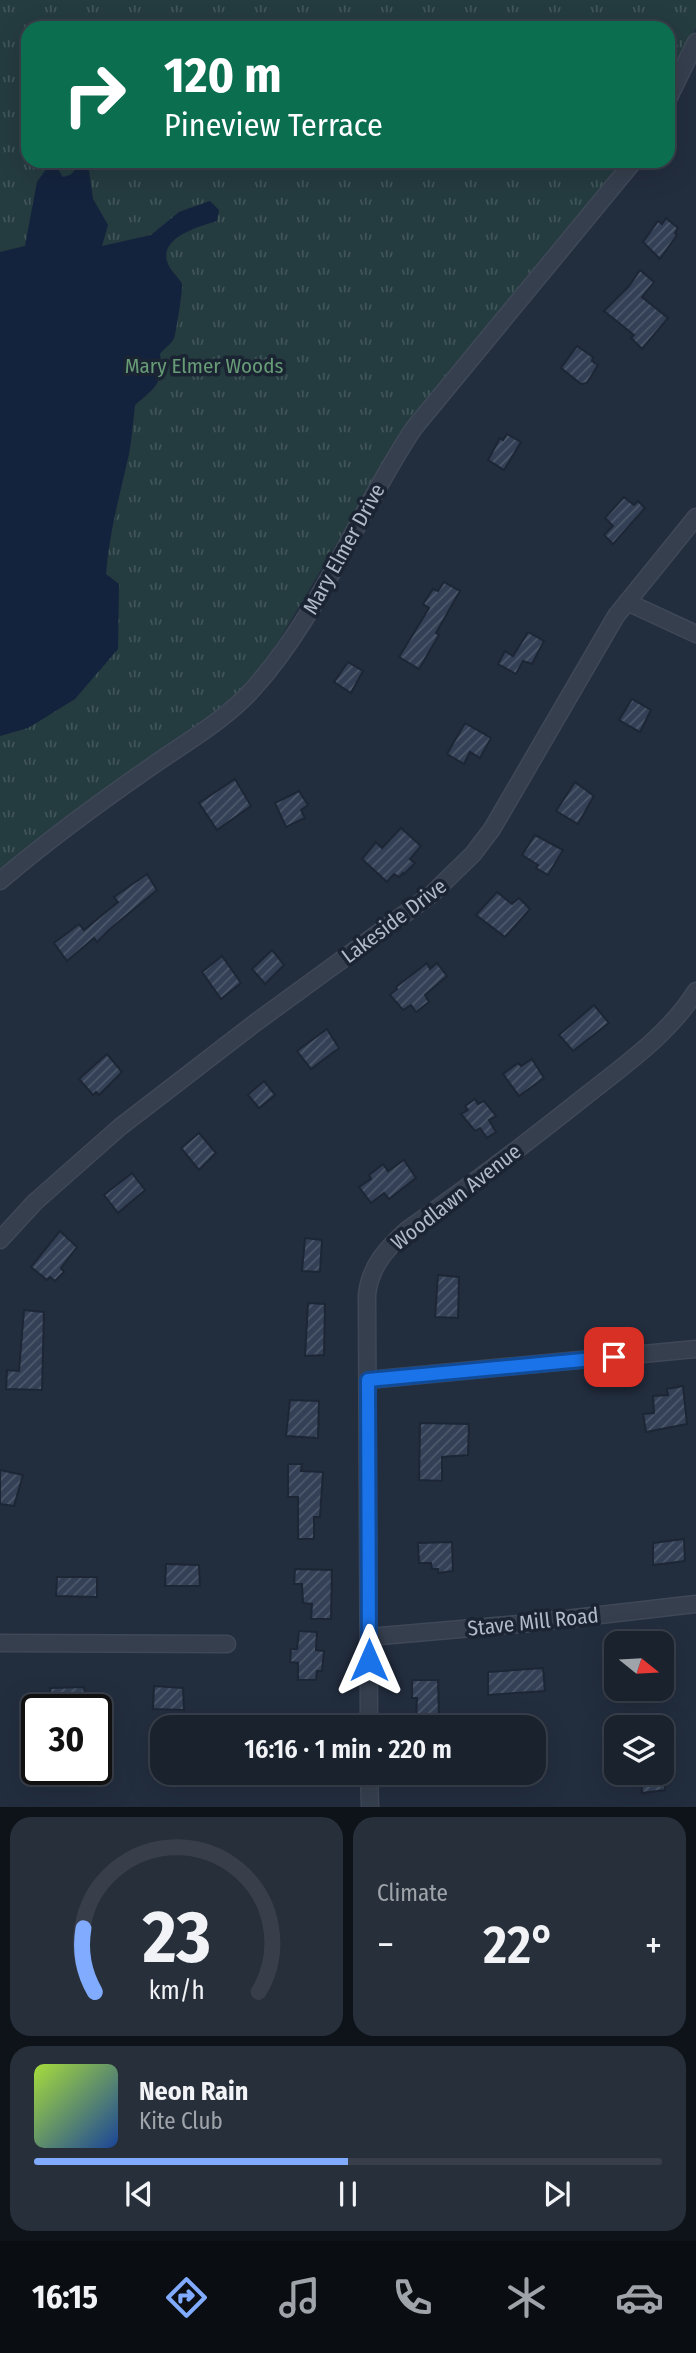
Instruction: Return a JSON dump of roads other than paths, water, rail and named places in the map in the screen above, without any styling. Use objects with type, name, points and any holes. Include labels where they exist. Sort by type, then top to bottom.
[{"type":"street","points":[[675,85],[696,42]]},
{"type":"street","name":"Mary Elmer Drive","points":[[0,881],[123,786],[228,713],[254,687],[287,648],[312,608],[389,466],[414,428],[628,168]]},
{"type":"street","name":"Lakeside Drive","points":[[0,1240],[35,1202],[120,1127],[255,1023],[389,927],[456,873],[492,829],[616,616],[696,517]]},
{"type":"street","points":[[627,601],[696,634]]},
{"type":"street","name":"Woodlawn Avenue","points":[[369,1715],[368,1283],[372,1272],[389,1247],[407,1230],[625,1065],[686,1006],[696,991]]},
{"type":"street","points":[[368,1380],[696,1349]]},
{"type":"street","name":"Stave Mill Road","points":[[369,1637],[531,1623],[696,1604]]},
{"type":"street","points":[[0,1643],[228,1644]]},
{"type":"street","points":[[369,1785],[370,1807]]},
{"type":"water","points":[[47,168],[60,168],[63,177],[70,175],[77,168],[88,168],[93,199],[108,225],[102,246],[151,235],[179,212],[210,201],[219,210],[217,221],[175,239],[166,253],[168,264],[182,284],[176,328],[173,340],[160,354],[161,372],[157,384],[135,405],[129,454],[107,559],[106,574],[119,584],[118,649],[75,699],[28,728],[0,736],[0,252],[25,246],[37,182]]},
{"type":"park label","name":"Mary Elmer Woods","points":[[204,366]]}]
